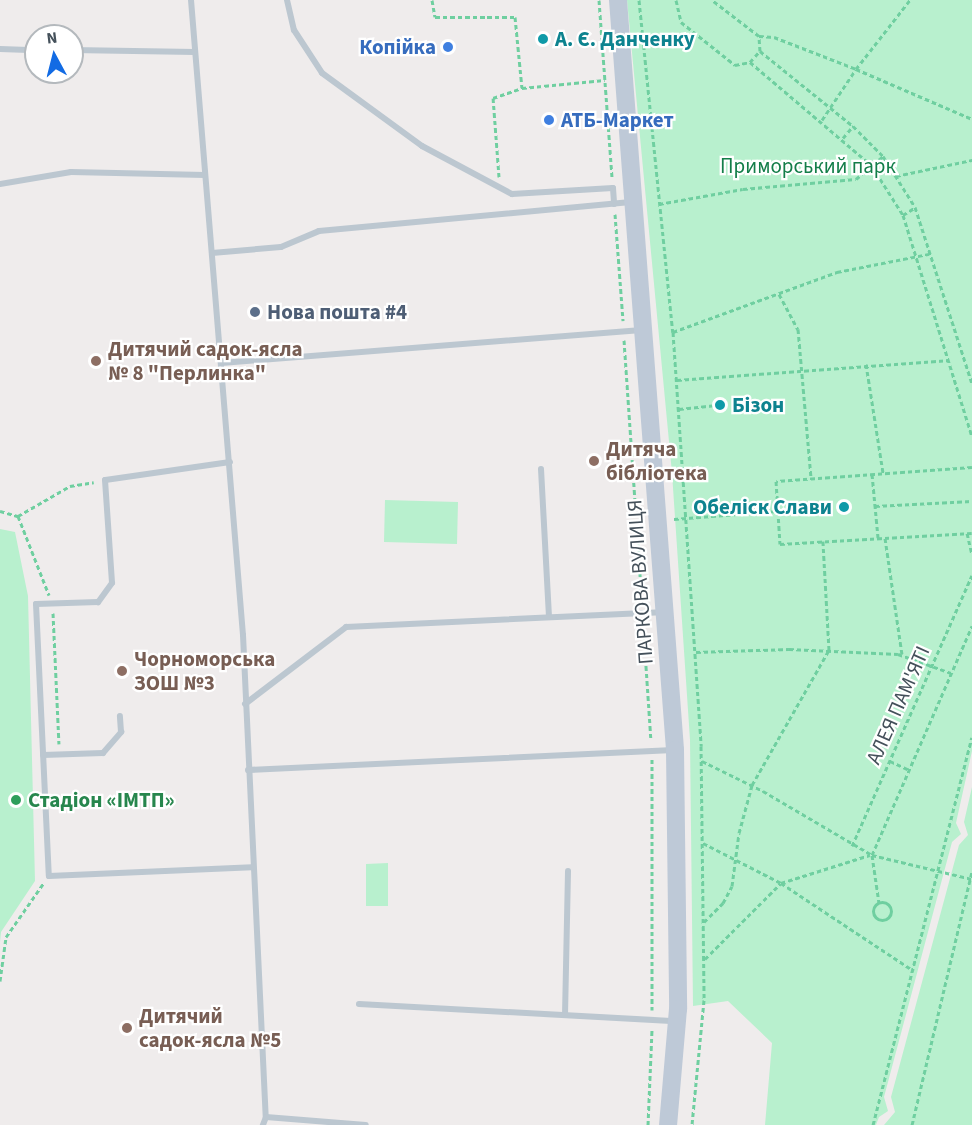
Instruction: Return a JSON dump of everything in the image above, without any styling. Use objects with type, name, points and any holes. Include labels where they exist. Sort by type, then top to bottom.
[{"type":"street","name":"ПАРКОВА ВУЛИЦЯ","points":[[618,0],[645,330],[675,750],[677,1022],[668,1125]]},
{"type":"lane","points":[[191,0],[230,462],[266,1117],[263,1125]]},
{"type":"lane","points":[[287,0],[299,41],[332,82],[413,140],[500,190],[524,195],[613,188],[614,204]]},
{"type":"lane","points":[[0,49],[24,50]]},
{"type":"lane","points":[[84,50],[195,52]]},
{"type":"lane","points":[[0,184],[71,172],[205,175]]},
{"type":"lane","points":[[212,253],[281,247],[319,231],[635,202]]},
{"type":"lane","points":[[221,363],[645,330]]},
{"type":"lane","points":[[230,462],[105,480],[112,583],[98,602],[36,604],[49,876],[252,867]]},
{"type":"lane","points":[[541,469],[549,617]]},
{"type":"lane","points":[[245,704],[346,627],[665,612]]},
{"type":"lane","points":[[43,755],[103,753],[121,732],[120,716]]},
{"type":"lane","points":[[248,770],[675,750]]},
{"type":"lane","points":[[565,1016],[568,871]]},
{"type":"lane","points":[[359,1004],[677,1022]]},
{"type":"lane","points":[[266,1117],[366,1125]]},
{"type":"path","points":[[432,0],[435,17],[515,17],[522,88]]},
{"type":"path","points":[[598,0],[613,188]]},
{"type":"path","points":[[639,0],[677,380],[702,761],[704,959],[701,1048],[692,1125]]},
{"type":"path","points":[[676,0],[681,22],[735,65],[750,62],[760,51],[759,36]]},
{"type":"path","points":[[712,0],[759,36],[774,37],[856,69],[972,119]]},
{"type":"path","points":[[822,120],[856,69],[910,0]]},
{"type":"path","points":[[760,51],[853,126],[883,156],[896,176],[915,207],[972,383]]},
{"type":"path","points":[[750,62],[822,120],[872,166],[903,215],[972,436]]},
{"type":"path","points":[[500,190],[493,98],[522,88],[605,80]]},
{"type":"path","points":[[843,138],[853,126]]},
{"type":"path","points":[[659,204],[743,189],[856,179],[883,156]]},
{"type":"path","points":[[896,176],[972,160]]},
{"type":"path","points":[[614,204],[652,751],[652,1020],[648,1125]]},
{"type":"path","points":[[903,215],[915,207]]},
{"type":"path","points":[[673,332],[837,272],[929,254]]},
{"type":"path","points":[[779,294],[798,328],[811,478]]},
{"type":"path","points":[[677,380],[866,364],[948,360]]},
{"type":"path","points":[[866,364],[883,473]]},
{"type":"path","points":[[679,409],[717,405]]},
{"type":"path","points":[[972,467],[776,481],[780,544],[970,533],[972,554]]},
{"type":"path","points":[[872,474],[878,538]]},
{"type":"path","points":[[0,511],[18,516],[70,486],[105,480]]},
{"type":"path","points":[[875,506],[971,500]]},
{"type":"path","points":[[636,522],[778,511]]},
{"type":"path","points":[[885,538],[902,655]]},
{"type":"path","points":[[704,922],[723,903],[732,886],[735,860],[752,785],[829,650],[823,541]]},
{"type":"path","name":"АЛЕЯ ПАМ'ЯТІ","points":[[852,846],[972,575]]},
{"type":"path","name":"АЛЕЯ ПАМ'ЯТІ","points":[[872,855],[972,626]]},
{"type":"path","points":[[696,652],[829,650],[902,655],[933,664],[951,673]]},
{"type":"path","points":[[873,1125],[941,871],[972,737]]},
{"type":"path","points":[[702,761],[752,785],[852,846],[872,855],[971,878]]},
{"type":"path","points":[[890,761],[909,770]]},
{"type":"path","points":[[703,843],[781,883],[914,971]]},
{"type":"path","points":[[704,959],[781,883],[872,855]]},
{"type":"path","points":[[872,855],[879,903],[875,915],[887,919],[891,909],[879,903]]},
{"type":"path","points":[[912,1125],[972,872]]},
{"type":"path","points":[[0,981],[6,937],[49,876]]},
{"type":"green space","name":"Приморський парк","points":[[627,0],[972,0],[972,751],[956,823],[961,834],[952,842],[884,1097],[888,1111],[879,1117],[876,1125],[765,1125],[772,1043],[728,1001],[693,1006],[690,740],[672,473]]},
{"type":"green space","points":[[385,500],[458,502],[457,544],[384,542]]},
{"type":"green space","name":"Стадіон «ІМТП»","points":[[0,529],[15,532],[28,596],[35,881],[1,932],[0,942]]},
{"type":"green space","points":[[972,787],[972,1125],[884,1125],[895,1112],[891,1097],[959,845],[968,835],[964,822]]},
{"type":"green space","points":[[388,863],[388,906],[366,906],[366,864]]},
{"type":"place","name":"А. Є. Данченку","points":[[543,39]]},
{"type":"place","name":"Копійка","points":[[448,47]]},
{"type":"place","name":"АТБ-Маркет","points":[[549,120]]},
{"type":"place","name":"Нова пошта #4","points":[[255,312]]},
{"type":"place","name":"Дитячий садок-ясла № 8 \"Перлинка\"","points":[[96,361]]},
{"type":"place","name":"Бізон","points":[[720,405]]},
{"type":"place","name":"Дитяча бібліотека","points":[[594,461]]},
{"type":"place","name":"Обеліск Cлави","points":[[844,507]]},
{"type":"place","name":"Чорноморська ЗОШ №3","points":[[122,671]]},
{"type":"place","name":"Стадіон «ІМТП»","points":[[16,800]]},
{"type":"place","name":"Дитячий садок-ясла №5","points":[[127,1028]]}]
